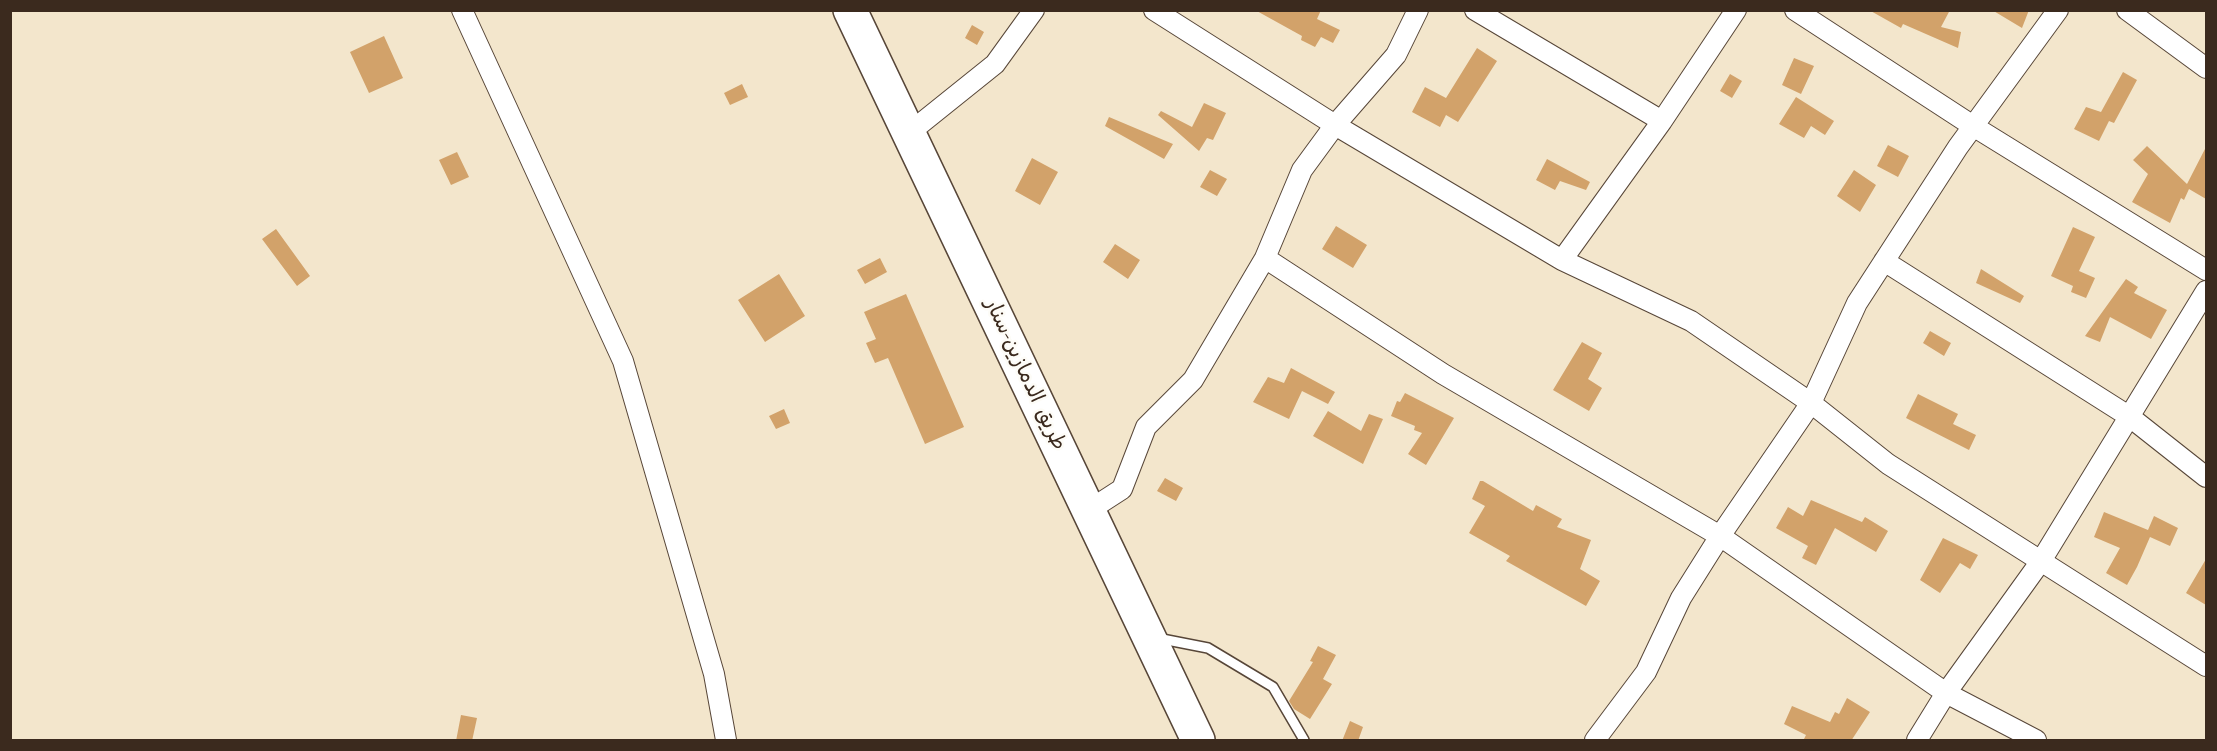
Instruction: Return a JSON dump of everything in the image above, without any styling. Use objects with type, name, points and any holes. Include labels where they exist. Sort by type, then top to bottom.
[{"type":"highway","name":"طريق الدمازين-سنار","points":[[850,10],[1197,741]]},
{"type":"street","points":[[462,10],[624,361],[714,674],[726,741]]},
{"type":"street","points":[[909,134],[995,64],[1034,10]]},
{"type":"street","points":[[1154,10],[1335,125],[1562,260],[1691,321],[1811,403],[1888,464],[2206,666]]},
{"type":"street","points":[[1088,511],[1122,489],[1146,427],[1193,380],[1265,258],[1302,170],[1335,125],[1396,55],[1418,10]]},
{"type":"street","points":[[1475,10],[1662,121]]},
{"type":"street","points":[[1562,260],[1662,121],[1736,10]]},
{"type":"street","points":[[1795,10],[1973,126],[2206,270]]},
{"type":"street","points":[[1595,741],[1646,672],[1681,598],[1720,536],[1811,403],[1857,303],[1973,126],[2058,10]]},
{"type":"street","points":[[2127,10],[2206,68]]},
{"type":"street","points":[[1265,258],[1443,374],[1720,536],[1946,693],[2036,741]]},
{"type":"street","points":[[1884,261],[2130,417],[2206,477]]},
{"type":"street","points":[[1917,741],[1946,693],[2042,561],[2206,291]]},
{"type":"lane","points":[[1148,636],[1208,648],[1273,687],[1304,741]]},
{"type":"building","points":[[1255,10],[1321,10],[1317,19],[1340,30],[1333,43],[1321,37],[1315,47],[1301,40],[1302,36]]},
{"type":"building","points":[[1869,10],[1950,10],[1941,27],[1961,32],[1958,48],[1903,24],[1901,28]]},
{"type":"building","points":[[1992,10],[2029,10],[2022,28]]},
{"type":"building","points":[[972,25],[984,32],[977,45],[965,38]]},
{"type":"building","points":[[384,36],[403,78],[369,93],[350,52]]},
{"type":"building","points":[[1477,48],[1497,61],[1458,122],[1446,115],[1440,127],[1412,112],[1425,87],[1446,98]]},
{"type":"building","points":[[1794,58],[1814,66],[1801,94],[1782,85]]},
{"type":"building","points":[[2123,72],[2137,80],[2114,123],[2109,121],[2099,141],[2074,129],[2086,107],[2101,112]]},
{"type":"building","points":[[1730,74],[1742,81],[1732,98],[1720,91]]},
{"type":"building","points":[[742,84],[748,97],[730,105],[724,93]]},
{"type":"building","points":[[1796,97],[1834,121],[1825,135],[1811,126],[1804,138],[1779,124]]},
{"type":"building","points":[[1204,103],[1226,113],[1213,140],[1207,138],[1199,151],[1158,115],[1161,111],[1192,127]]},
{"type":"building","points":[[1109,117],[1173,144],[1164,159],[1105,126]]},
{"type":"building","points":[[1888,145],[1909,156],[1898,177],[1877,166]]},
{"type":"building","points":[[2147,146],[2187,184],[2206,147],[2206,199],[2189,189],[2184,200],[2181,198],[2170,223],[2132,202],[2148,174],[2133,160]]},
{"type":"building","points":[[457,152],[469,177],[451,185],[439,160]]},
{"type":"building","points":[[1032,158],[1058,172],[1040,205],[1015,191]]},
{"type":"building","points":[[1547,159],[1590,182],[1586,190],[1560,181],[1555,190],[1536,180]]},
{"type":"building","points":[[1210,170],[1227,179],[1217,196],[1200,187]]},
{"type":"building","points":[[1854,170],[1876,185],[1860,212],[1837,196]]},
{"type":"building","points":[[1336,226],[1367,245],[1353,268],[1322,249]]},
{"type":"building","points":[[2073,227],[2095,237],[2079,271],[2095,278],[2086,298],[2071,292],[2073,286],[2051,276]]},
{"type":"building","points":[[276,229],[310,276],[297,286],[262,239]]},
{"type":"building","points":[[1115,244],[1140,260],[1128,279],[1103,262]]},
{"type":"building","points":[[880,258],[887,272],[865,284],[857,270]]},
{"type":"building","points":[[1981,269],[2024,296],[2020,303],[1976,283]]},
{"type":"building","points":[[779,274],[805,316],[765,342],[738,300]]},
{"type":"building","points":[[2126,279],[2138,287],[2134,293],[2167,310],[2151,339],[2110,317],[2100,342],[2085,336]]},
{"type":"building","points":[[906,294],[964,427],[925,444],[888,358],[875,363],[866,343],[876,339],[864,312]]},
{"type":"building","points":[[1930,331],[1951,343],[1944,356],[1923,343]]},
{"type":"building","points":[[1582,342],[1602,353],[1588,379],[1602,388],[1589,411],[1553,390]]},
{"type":"building","points":[[1291,368],[1335,392],[1328,404],[1302,391],[1289,419],[1253,402],[1268,377],[1284,383]]},
{"type":"building","points":[[1405,393],[1454,418],[1426,465],[1408,454],[1422,433],[1414,430],[1415,426],[1391,416],[1397,401],[1400,402]]},
{"type":"building","points":[[1918,394],[1958,414],[1953,424],[1976,435],[1969,450],[1906,418]]},
{"type":"building","points":[[784,409],[790,423],[776,429],[769,416]]},
{"type":"building","points":[[1328,411],[1361,431],[1369,414],[1383,419],[1363,464],[1313,436]]},
{"type":"building","points":[[1165,478],[1183,488],[1176,501],[1157,491]]},
{"type":"building","points":[[1480,481],[1533,511],[1536,505],[1562,519],[1557,527],[1591,540],[1580,569],[1600,581],[1586,606],[1506,561],[1510,556],[1469,533],[1485,506],[1472,499]]},
{"type":"building","points":[[1811,500],[1862,522],[1865,517],[1888,531],[1876,552],[1835,528],[1816,565],[1802,558],[1808,546],[1776,528],[1788,507],[1803,516]]},
{"type":"building","points":[[2104,512],[2148,530],[2154,516],[2178,528],[2170,546],[2150,537],[2127,585],[2106,573],[2120,548],[2094,537]]},
{"type":"building","points":[[1943,538],[1978,555],[1970,569],[1960,563],[1940,593],[1920,580]]},
{"type":"building","points":[[2206,559],[2206,605],[2186,593]]},
{"type":"building","points":[[1318,646],[1336,655],[1323,679],[1332,684],[1310,719],[1294,709],[1289,701],[1313,662],[1310,661]]},
{"type":"building","points":[[1847,698],[1870,712],[1851,741],[1803,741],[1806,735],[1784,724],[1792,706],[1830,722],[1835,712],[1839,714]]},
{"type":"building","points":[[461,715],[477,718],[472,741],[456,741]]},
{"type":"building","points":[[1350,721],[1363,727],[1358,741],[1342,741]]}]
